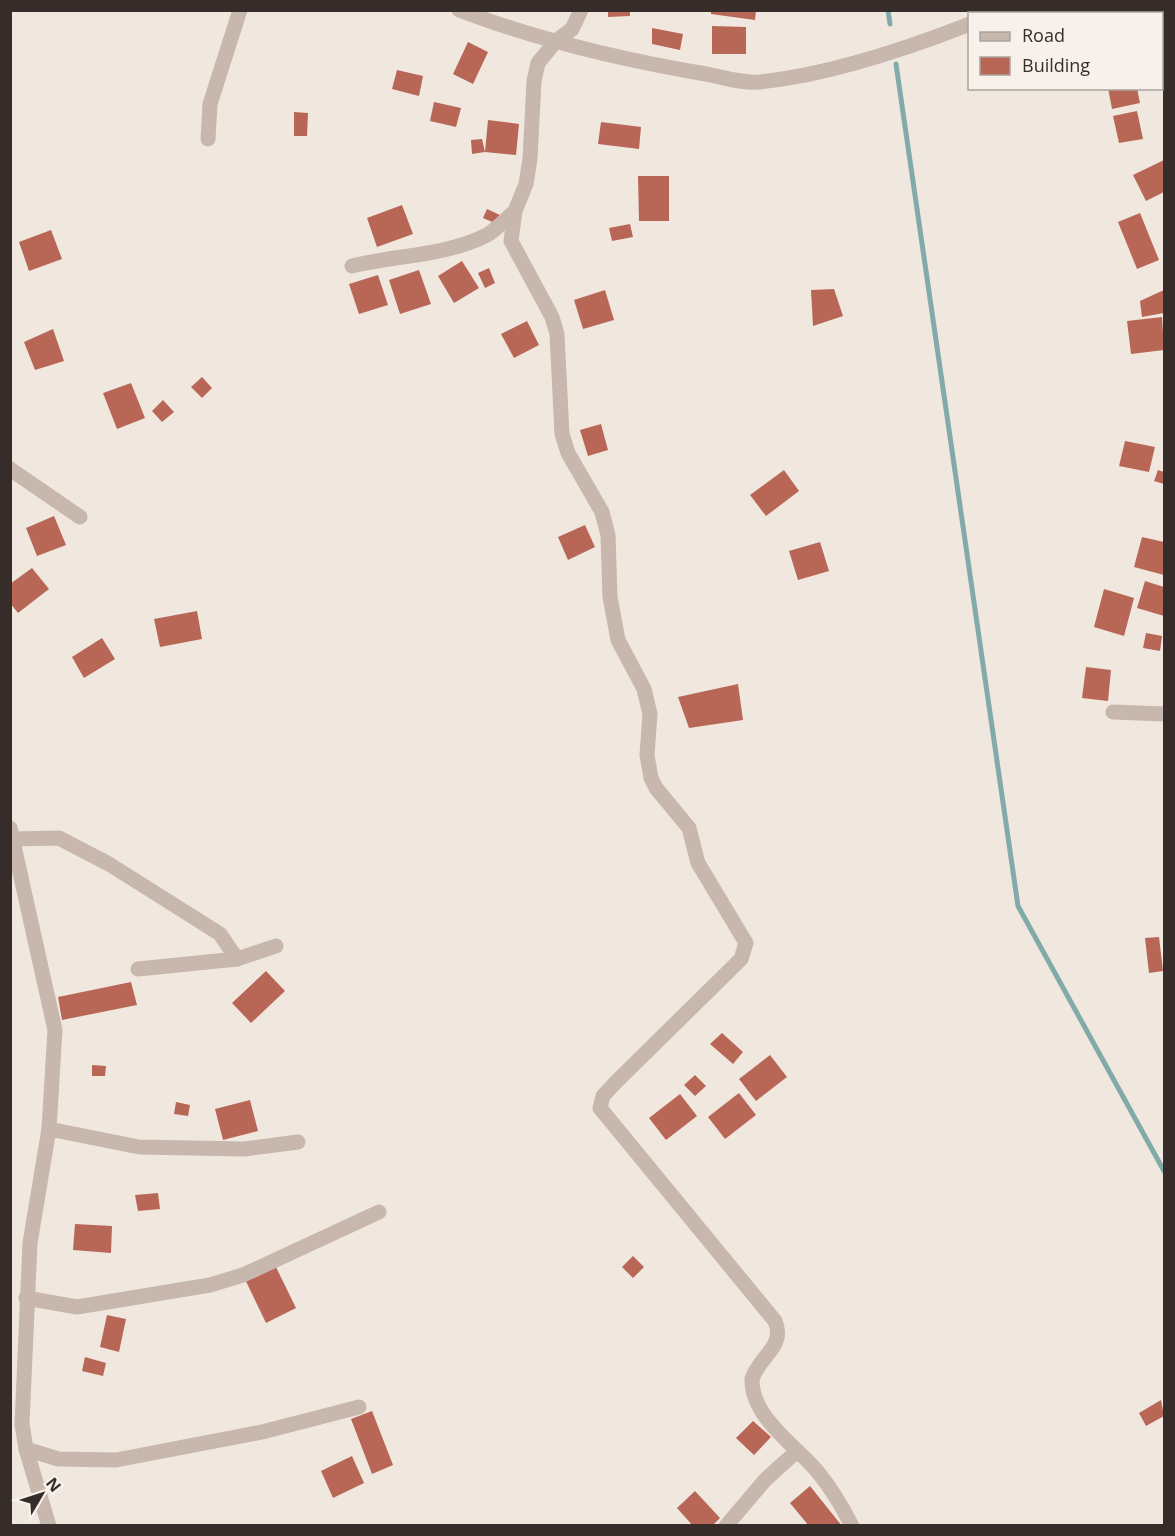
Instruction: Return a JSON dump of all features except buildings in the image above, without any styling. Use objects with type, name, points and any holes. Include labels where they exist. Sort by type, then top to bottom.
[{"type":"street","points":[[208,139],[210,104],[240,10]]},
{"type":"street","points":[[459,10],[556,41],[653,64],[757,83],[830,68],[933,39],[968,24]]},
{"type":"street","points":[[581,10],[572,29],[556,41],[538,63],[534,81],[530,159],[526,184],[515,211],[511,236],[513,246],[552,317],[557,334],[562,434],[568,453],[602,512],[608,536],[610,597],[618,640],[644,688],[650,714],[647,755],[651,778],[656,788],[689,828],[698,863],[746,943],[741,959],[671,1025],[603,1096],[601,1110],[775,1321],[778,1330],[777,1340],[754,1374],[752,1383],[764,1413],[785,1442],[828,1485],[852,1526]]},
{"type":"street","points":[[352,266],[386,258],[430,253],[465,243],[489,234],[515,211]]},
{"type":"street","points":[[10,469],[80,516]]},
{"type":"street","points":[[1113,712],[1164,714]]},
{"type":"street","points":[[49,1526],[26,1449],[16,1426],[30,1243],[49,1130],[54,1030],[12,833],[59,838],[109,864],[220,934],[237,959]]},
{"type":"street","points":[[138,969],[237,959],[276,946]]},
{"type":"street","points":[[49,1130],[139,1147],[244,1149],[298,1142]]},
{"type":"street","points":[[26,1298],[77,1307],[210,1285],[243,1275],[379,1212]]},
{"type":"street","points":[[26,1449],[58,1459],[116,1460],[250,1434],[359,1407]]},
{"type":"street","points":[[726,1526],[765,1480],[796,1452]]},
{"type":"waterway","points":[[888,10],[890,24]]},
{"type":"waterway","points":[[896,64],[1018,906],[1164,1171]]}]
